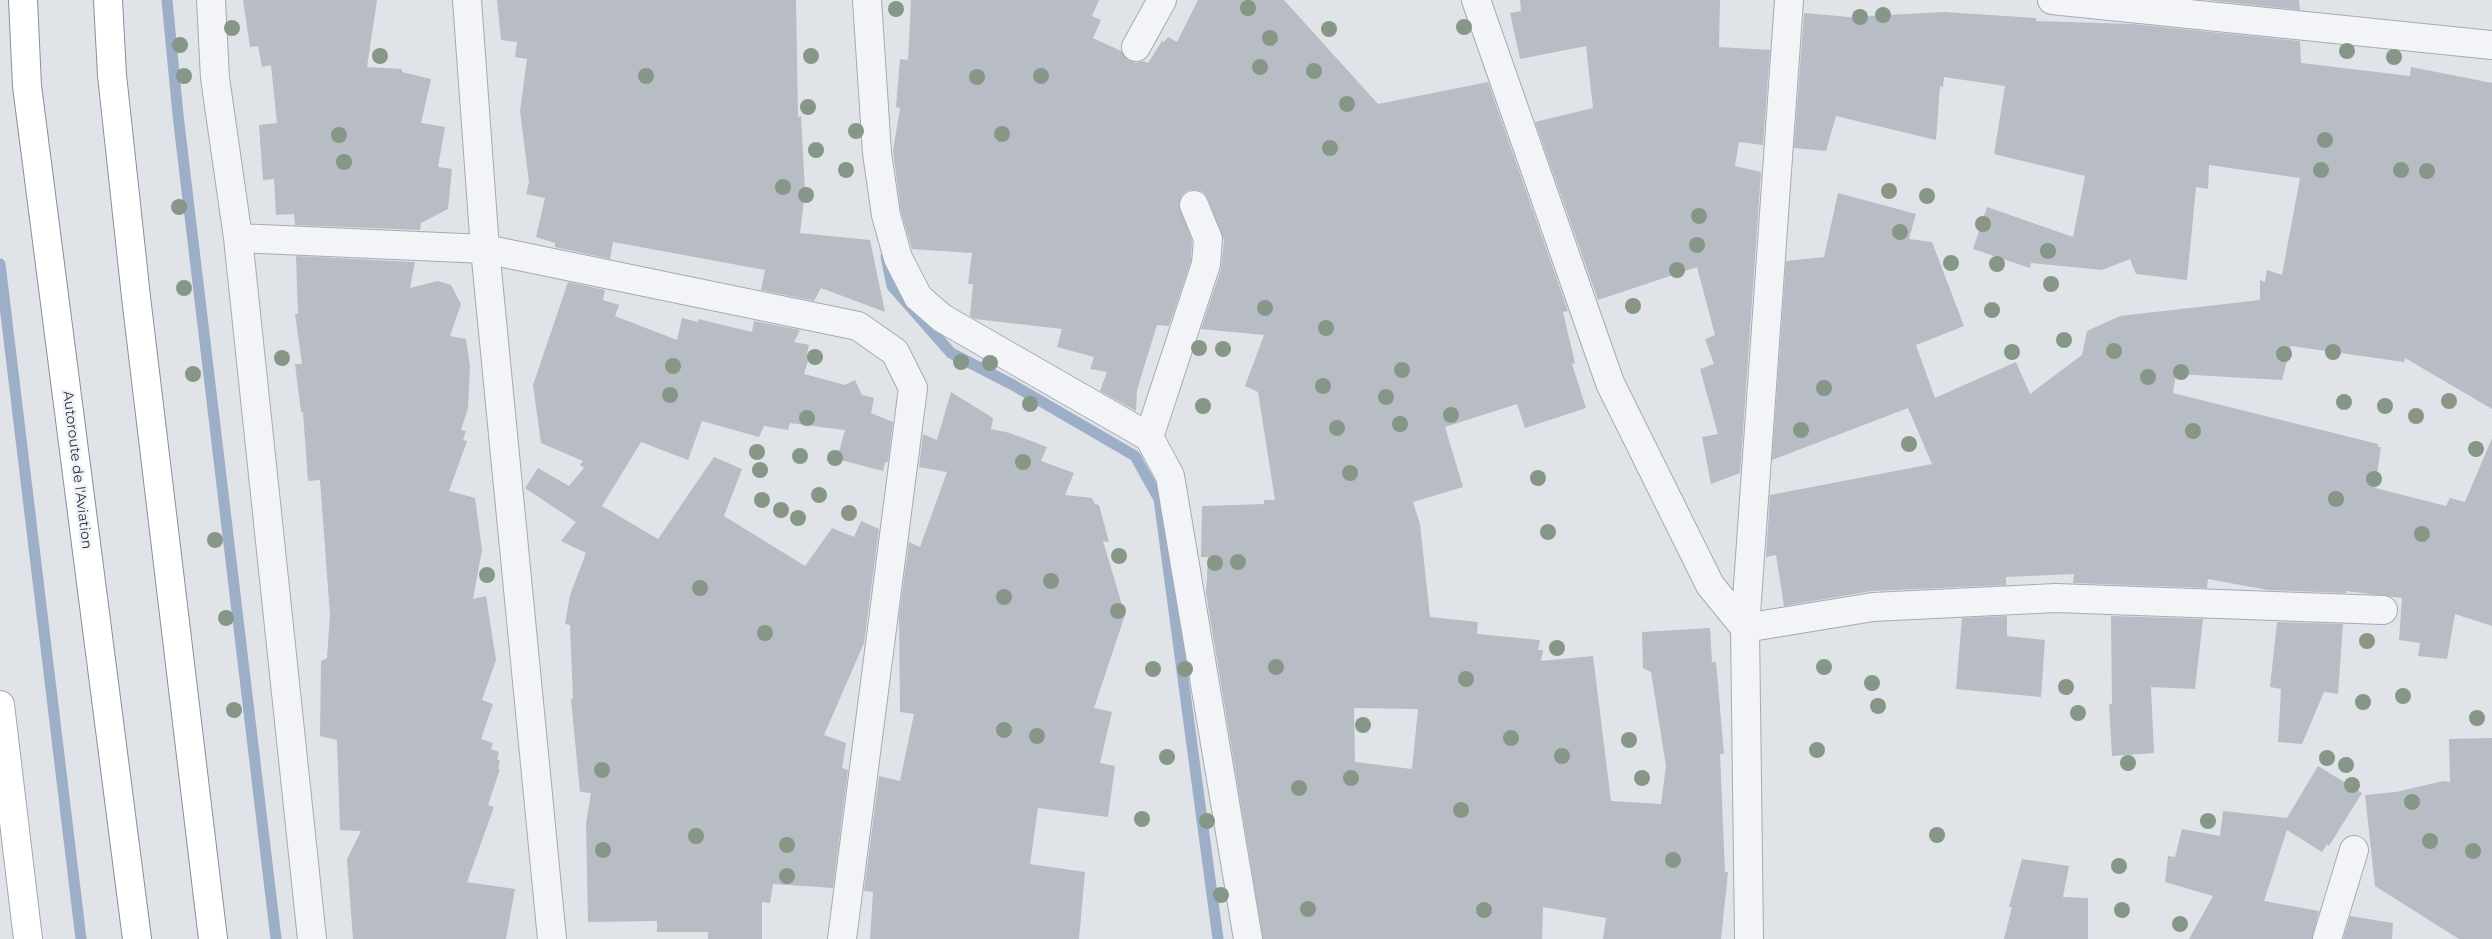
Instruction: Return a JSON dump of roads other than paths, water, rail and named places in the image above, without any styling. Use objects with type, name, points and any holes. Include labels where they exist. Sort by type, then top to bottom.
[{"type":"main road","name":"Autoroute de l'Aviation","points":[[23,0],[27,86],[137,939]]},
{"type":"main road","points":[[108,0],[112,75],[136,297],[213,939]]},
{"type":"main road","points":[[0,705],[28,939]]},
{"type":"street","points":[[211,0],[215,78],[238,238],[312,939]]},
{"type":"street","points":[[467,0],[485,249],[552,939]]},
{"type":"street","points":[[867,0],[877,153],[886,214],[898,258],[918,297],[942,318],[1149,436],[1170,476],[1248,939]]},
{"type":"street","points":[[1136,47],[1162,0]]},
{"type":"street","points":[[1476,0],[1610,383],[1710,585],[1745,628]]},
{"type":"street","points":[[1749,939],[1745,628],[1789,0]]},
{"type":"street","points":[[2052,0],[2492,45]]},
{"type":"street","points":[[1149,436],[1206,264],[1208,239],[1194,205]]},
{"type":"street","points":[[238,238],[485,249],[858,326],[895,352],[913,388],[842,939]]},
{"type":"street","points":[[1745,628],[1873,607],[2037,598],[2158,600],[2383,610]]},
{"type":"street","points":[[2327,939],[2354,850]]},
{"type":"waterway","points":[[167,0],[178,115],[276,939]]},
{"type":"waterway","points":[[886,257],[892,286],[951,353],[1013,385],[1135,456],[1159,499],[1218,939]]},
{"type":"waterway","points":[[0,264],[81,939]]}]
